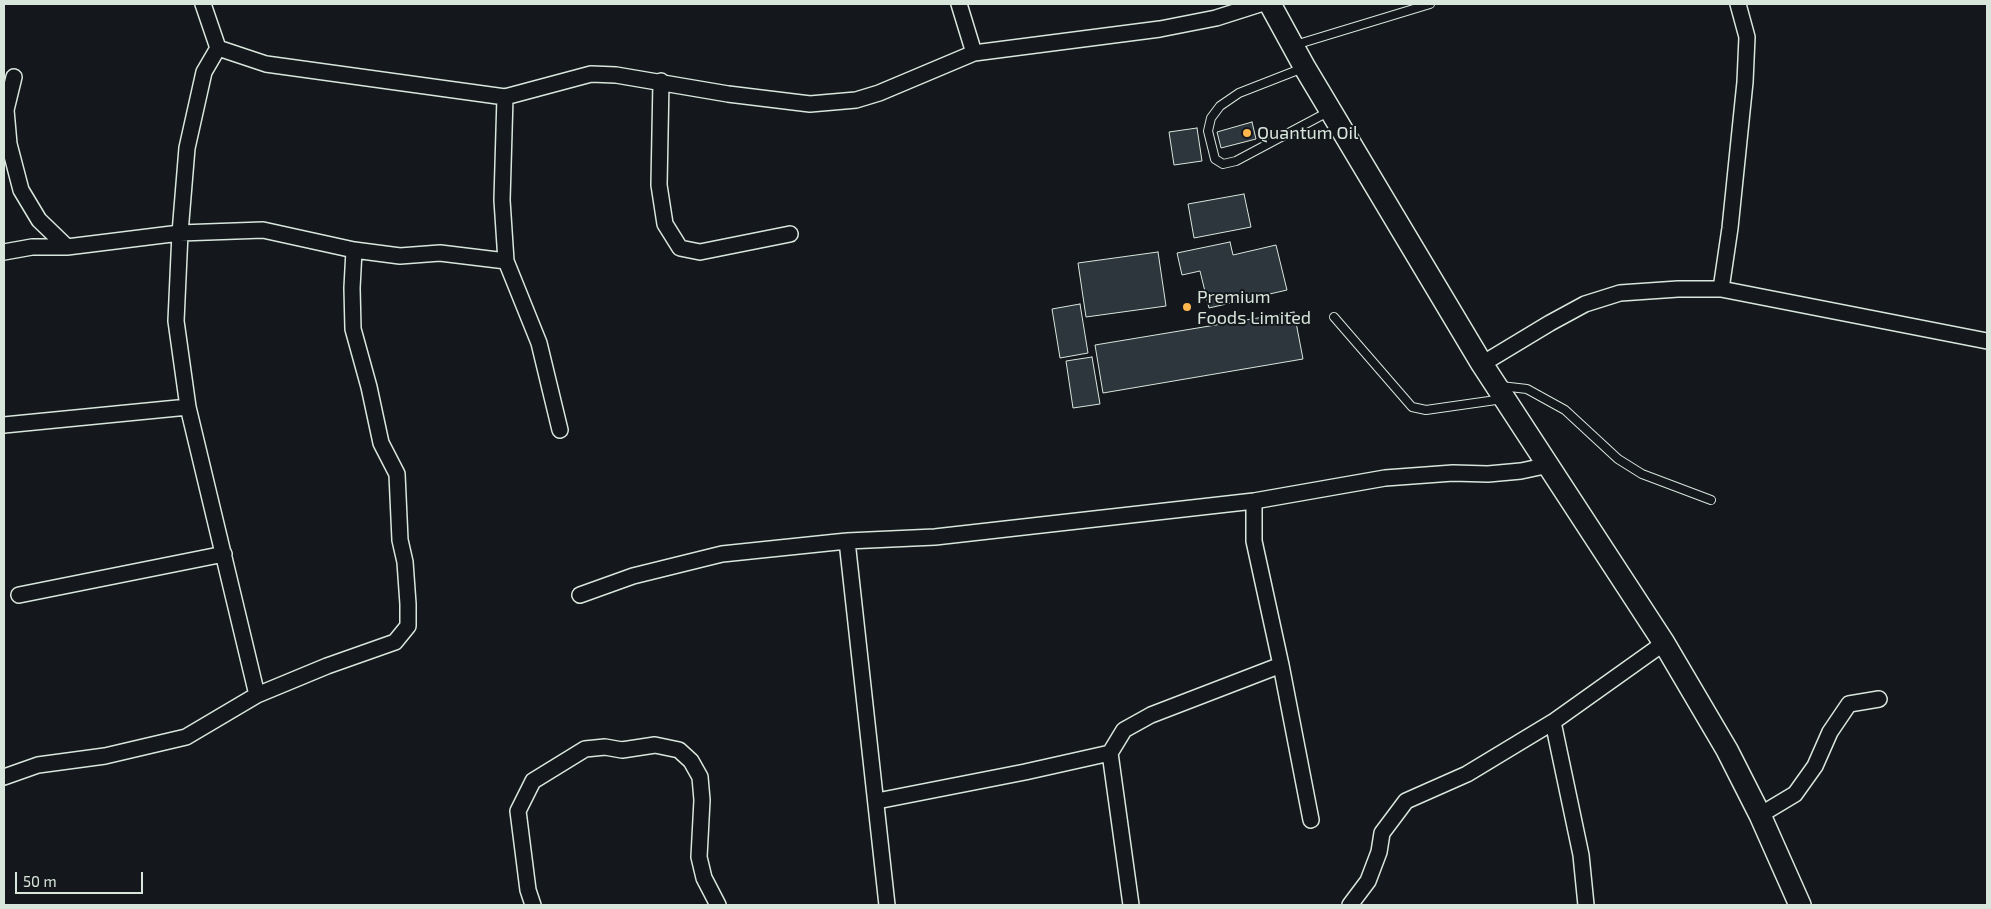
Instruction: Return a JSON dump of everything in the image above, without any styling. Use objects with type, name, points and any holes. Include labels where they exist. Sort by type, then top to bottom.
[{"type":"main road","points":[[1270,4],[1304,68],[1482,364],[1664,643],[1727,750],[1760,815],[1800,905]]},
{"type":"street","points":[[203,4],[218,48],[237,56],[266,64],[505,97],[591,74],[661,82],[728,94],[810,104],[856,100],[905,83],[931,70],[974,53],[1160,29],[1216,18],[1260,4]]},
{"type":"street","points":[[959,4],[974,53]]},
{"type":"street","points":[[1721,289],[1730,228],[1746,64],[1747,37],[1738,4]]},
{"type":"street","points":[[218,48],[204,72],[187,148],[180,233],[176,321],[188,407],[257,696]]},
{"type":"street","points":[[14,77],[6,110],[9,144],[21,190],[39,220],[67,247]]},
{"type":"street","points":[[661,82],[659,185],[665,224],[680,248],[700,252],[790,234]]},
{"type":"street","points":[[505,97],[502,200],[506,261],[538,343],[560,430]]},
{"type":"street","points":[[4,252],[32,247],[67,247],[180,233],[263,230],[354,250],[400,256],[440,253],[506,261]]},
{"type":"street","points":[[4,777],[38,765],[105,756],[186,737],[257,696],[327,666],[395,642],[408,626],[405,562],[400,540],[397,474],[381,443],[369,387],[353,329],[352,288],[354,250]]},
{"type":"street","points":[[1482,364],[1576,309],[1620,294],[1721,289],[1987,341]]},
{"type":"street","points":[[4,425],[188,407]]},
{"type":"street","points":[[580,595],[633,576],[722,554],[847,541],[935,537],[1254,501],[1385,478],[1453,472],[1488,474],[1521,471],[1549,465]]},
{"type":"street","points":[[1254,501],[1254,541],[1281,665],[1311,820]]},
{"type":"street","points":[[847,541],[887,905]]},
{"type":"street","points":[[19,595],[224,554]]},
{"type":"street","points":[[1350,905],[1368,881],[1379,852],[1382,833],[1406,801],[1467,774],[1553,722],[1664,643]]},
{"type":"street","points":[[1131,905],[1110,752],[1124,730],[1150,715],[1281,665]]},
{"type":"street","points":[[1760,815],[1795,794],[1815,766],[1830,732],[1850,704],[1879,700]]},
{"type":"street","points":[[1553,722],[1582,856],[1586,905]]},
{"type":"street","points":[[533,905],[528,890],[518,811],[533,781],[585,749],[605,747],[622,750],[654,745],[678,750],[691,761],[700,777],[702,800],[700,858],[704,878],[718,905]]},
{"type":"street","points":[[877,801],[1025,772],[1110,752]]},
{"type":"lane","points":[[1293,46],[1430,4]]},
{"type":"lane","points":[[1304,68],[1239,93],[1220,106],[1210,118],[1208,131],[1215,158],[1223,164],[1236,162],[1331,111]]},
{"type":"lane","points":[[1334,318],[1412,407],[1426,410],[1501,392],[1526,389],[1565,410],[1618,459],[1642,474],[1711,500]]},
{"type":"building","points":[[1252,122],[1256,139],[1221,148],[1217,132]]},
{"type":"building","points":[[1197,128],[1202,161],[1174,165],[1169,132]]},
{"type":"building","points":[[1244,194],[1251,227],[1194,238],[1188,204]]},
{"type":"building","points":[[1230,242],[1233,255],[1276,245],[1287,290],[1209,308],[1200,271],[1182,275],[1177,253]]},
{"type":"building","points":[[1158,252],[1166,306],[1086,317],[1078,263]]},
{"type":"building","points":[[1080,304],[1088,353],[1060,358],[1052,309]]},
{"type":"building","points":[[1294,312],[1303,359],[1103,393],[1095,345]]},
{"type":"building","points":[[1092,357],[1100,404],[1073,408],[1066,361]]},
{"type":"place","name":"Quantum Oil","points":[[1247,133]]},
{"type":"place","name":"Premium Foods Limited","points":[[1187,307]]}]
